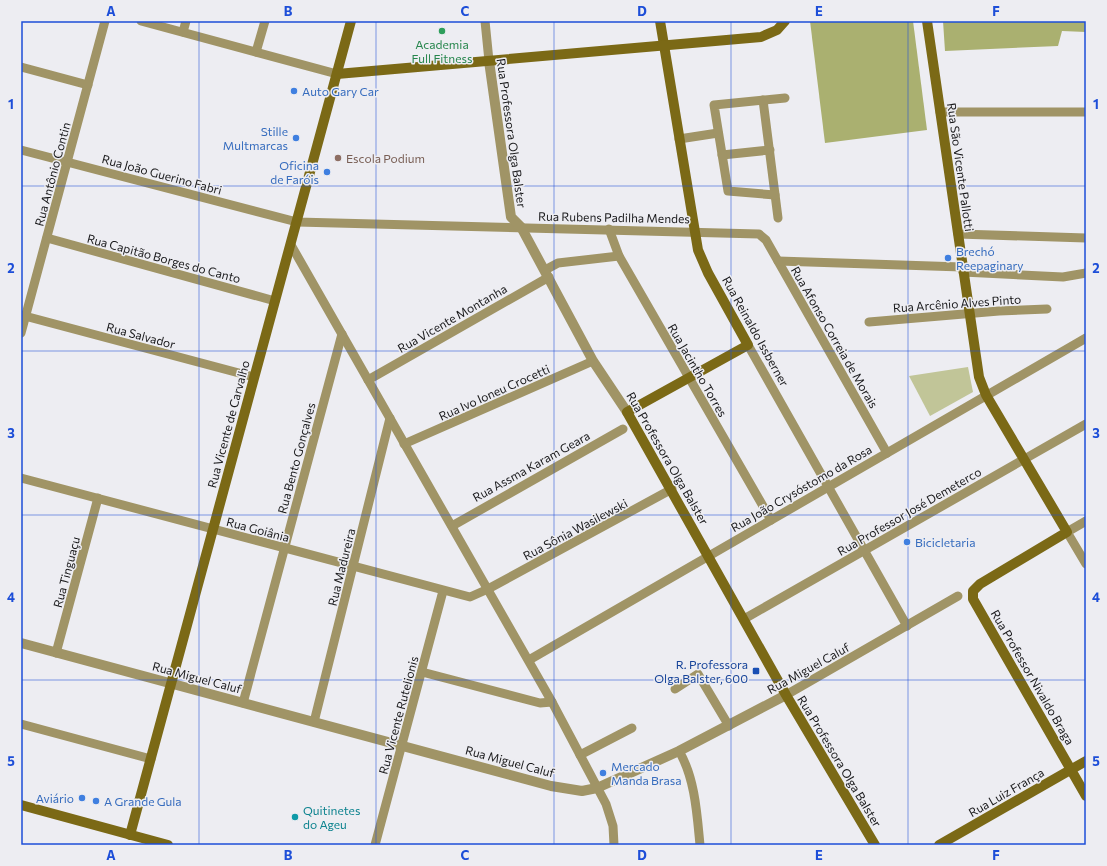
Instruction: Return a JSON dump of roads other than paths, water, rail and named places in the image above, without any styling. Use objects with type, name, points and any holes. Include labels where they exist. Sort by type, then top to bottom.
[{"type":"main road","name":"Rua Vicente de Carvalho","points":[[130,835],[351,21]]},
{"type":"main road","name":"Rua Reinaldo Issberner","points":[[660,21],[698,250],[706,269],[748,345]]},
{"type":"main road","name":"Rua São Vicente Pallotti","points":[[927,21],[978,377],[986,395],[1067,532]]},
{"type":"main road","points":[[337,74],[761,36],[777,30],[784,22]]},
{"type":"main road","points":[[627,412],[748,345]]},
{"type":"main road","name":"Rua Professora Olga Balster","points":[[627,412],[672,489],[786,695],[875,845]]},
{"type":"main road","name":"Rua Professor Nivaldo Braga","points":[[1067,532],[980,584],[973,591],[974,602],[1086,796]]},
{"type":"main road","name":"Rua Luiz França","points":[[939,845],[1086,761]]},
{"type":"main road","points":[[21,805],[168,845]]},
{"type":"street","name":"Rua Antônio Contin","points":[[21,333],[23,316],[47,238],[105,21]]},
{"type":"street","points":[[141,21],[337,74]]},
{"type":"street","points":[[183,32],[186,21]]},
{"type":"street","points":[[256,52],[265,21]]},
{"type":"street","name":"Rua Professora Olga Balster","points":[[485,21],[489,61],[510,211],[514,222],[520,227],[547,274],[593,361],[627,412]]},
{"type":"street","points":[[21,66],[88,85]]},
{"type":"street","points":[[775,194],[728,191],[714,105],[785,98]]},
{"type":"street","points":[[763,100],[778,218]]},
{"type":"street","points":[[940,112],[1086,112]]},
{"type":"street","points":[[679,139],[718,133]]},
{"type":"street","name":"Rua João Guerino Fabri","points":[[21,150],[297,222]]},
{"type":"street","points":[[722,155],[770,150]]},
{"type":"street","name":"Rua Rubens Padilha Mendes","points":[[297,222],[694,231],[755,233],[762,235]]},
{"type":"street","name":"Rua Jacintho Torres","points":[[609,229],[619,256],[771,520]]},
{"type":"street","points":[[958,234],[1086,238]]},
{"type":"street","name":"Rua Afonso Correia de Morais","points":[[762,235],[887,452]]},
{"type":"street","name":"Rua Capitão Borges do Canto","points":[[47,238],[275,301]]},
{"type":"street","points":[[291,245],[552,702],[598,788],[610,814],[614,845]]},
{"type":"street","name":"Rua Vicente Montanha","points":[[368,380],[547,274],[558,263],[619,256]]},
{"type":"street","points":[[778,261],[963,270],[1063,277],[1086,273]]},
{"type":"street","name":"Rua Arcênio Alves Pinto","points":[[869,322],[969,313],[1047,309]]},
{"type":"street","name":"Rua Salvador","points":[[23,316],[254,378]]},
{"type":"street","name":"Rua Bento Gonçalves","points":[[243,703],[342,334]]},
{"type":"street","name":"Rua João Crysóstomo da Rosa","points":[[529,660],[1086,338]]},
{"type":"street","name":"Rua Reinaldo Issberner","points":[[748,345],[907,626]]},
{"type":"street","name":"Rua Ivo Ioneu Crocetti","points":[[404,444],[593,361]]},
{"type":"street","name":"Rua Madureira","points":[[314,722],[354,567],[390,418]]},
{"type":"street","name":"Rua Professor José Demeterco","points":[[744,620],[1086,424]]},
{"type":"street","name":"Rua Assma Karam Geara","points":[[452,526],[623,430]]},
{"type":"street","name":"Rua Goiânia","points":[[21,478],[443,591],[470,597],[488,589]]},
{"type":"street","name":"Rua Sônia Wasilewski","points":[[488,589],[672,489]]},
{"type":"street","name":"Rua Tinguaçu","points":[[56,653],[98,498]]},
{"type":"street","points":[[1086,521],[1067,532],[1086,564]]},
{"type":"street","name":"Rua Vicente Rutelionis","points":[[375,845],[443,591]]},
{"type":"street","name":"Rua Miguel Caluf","points":[[21,643],[556,787],[582,791],[598,788],[679,751],[729,726],[958,596]]},
{"type":"street","points":[[422,672],[540,702],[552,702]]},
{"type":"street","points":[[675,689],[698,674],[729,726]]},
{"type":"street","points":[[21,724],[150,759]]},
{"type":"street","points":[[580,755],[632,728]]},
{"type":"street","points":[[679,751],[686,765],[691,787],[700,845]]},
{"type":"place","name":"Academia Full Fitness","points":[[442,31]]},
{"type":"place","name":"Auto Gary Car","points":[[294,91]]},
{"type":"place","name":"Stille Multmarcas","points":[[296,138]]},
{"type":"place","name":"Escola Podium","points":[[338,158]]},
{"type":"place","name":"Oficina de Faróis","points":[[327,172]]},
{"type":"place","name":"Brechó Reepaginary","points":[[948,258]]},
{"type":"place","name":"Bicicletaria","points":[[907,542]]},
{"type":"place","name":"R. Professora Olga Balster, 600","points":[[756,671]]},
{"type":"place","name":"Mercado Manda Brasa","points":[[603,773]]},
{"type":"place","name":"Aviário","points":[[82,798]]},
{"type":"place","name":"A Grande Gula","points":[[96,801]]},
{"type":"place","name":"Quitinetes do Ageu","points":[[295,817]]}]
